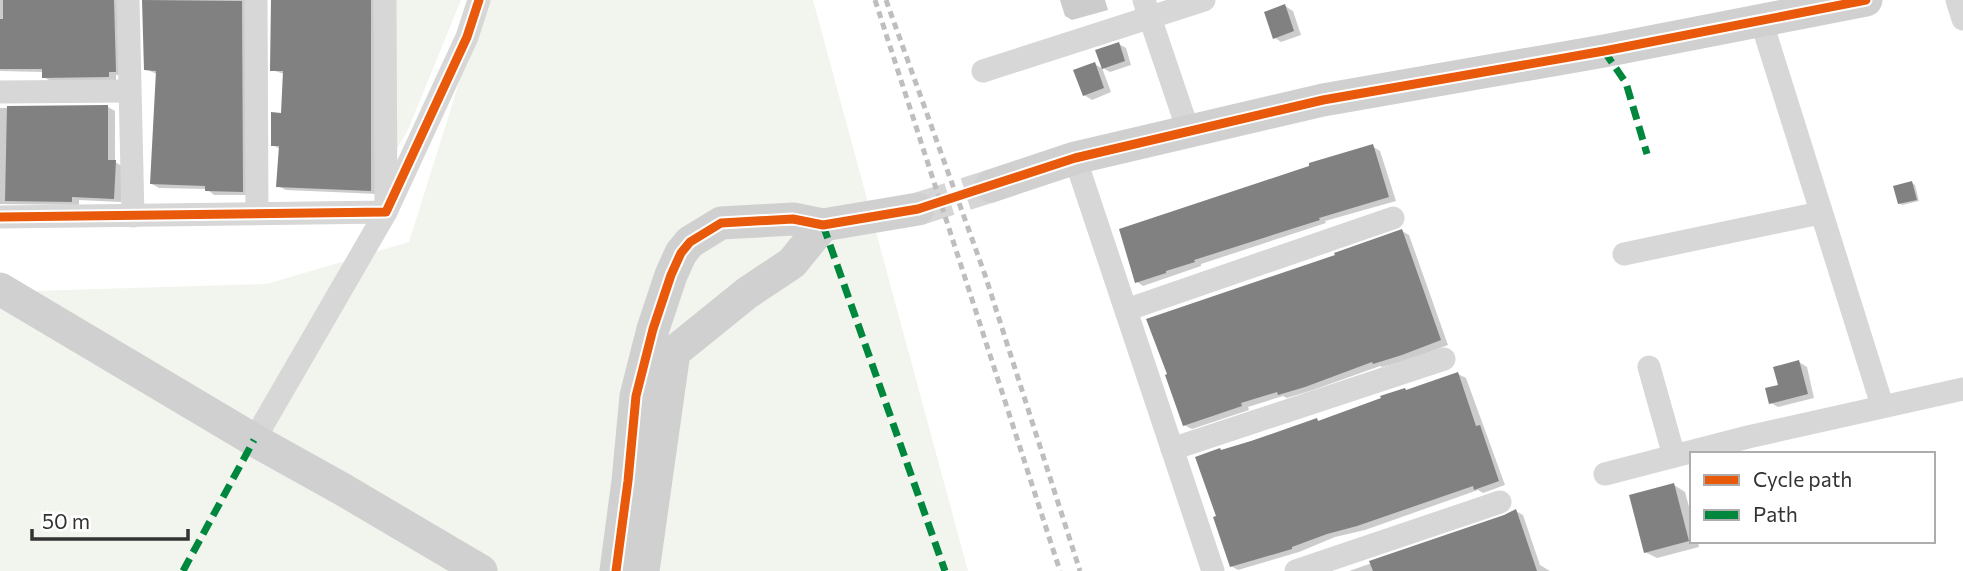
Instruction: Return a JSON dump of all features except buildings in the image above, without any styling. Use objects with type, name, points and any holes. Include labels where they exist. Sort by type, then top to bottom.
[{"type":"street","points":[[128,0],[133,216]]},
{"type":"street","points":[[256,0],[257,214]]},
{"type":"street","points":[[385,0],[386,212]]},
{"type":"street","points":[[254,440],[386,212],[467,37],[479,0]]},
{"type":"street","points":[[983,71],[1147,8],[1204,0]]},
{"type":"street","points":[[991,186],[1075,158],[1323,100],[1604,51],[1866,0]]},
{"type":"street","points":[[1957,0],[1963,19]]},
{"type":"street","points":[[1147,8],[1188,130]]},
{"type":"street","points":[[1761,20],[1882,405]]},
{"type":"street","points":[[0,92],[129,91]]},
{"type":"street","points":[[1075,158],[1213,571]]},
{"type":"street","points":[[643,571],[663,341],[681,253],[702,234],[721,223],[793,219],[823,225],[918,209]]},
{"type":"street","points":[[0,218],[386,212]]},
{"type":"street","points":[[1624,254],[1820,213]]},
{"type":"street","points":[[1126,310],[1393,218]]},
{"type":"street","points":[[616,571],[636,396],[663,341],[747,293],[792,263],[823,225]]},
{"type":"street","points":[[0,289],[481,571]]},
{"type":"street","points":[[1172,449],[1444,359]]},
{"type":"street","points":[[1649,367],[1674,456]]},
{"type":"street","points":[[1690,452],[1882,405],[1963,389]]},
{"type":"street","points":[[1605,474],[1690,452]]},
{"type":"street","points":[[1296,571],[1500,502]]},
{"type":"shaded area","points":[[394,0],[461,0],[407,132],[391,158]]},
{"type":"shaded area","points":[[485,0],[813,0],[968,571],[0,571],[0,292],[267,284],[409,242]]},
{"type":"tunnel","points":[[918,209],[991,186]]},
{"type":"railway","points":[[875,0],[1060,571]]},
{"type":"railway","points":[[886,0],[985,275],[1080,571]]},
{"type":"marked path","points":[[1604,51],[1626,83],[1647,154]]},
{"type":"marked path","points":[[823,225],[945,571]]},
{"type":"marked path","points":[[183,571],[254,440]]},
{"type":"cycle path","points":[[0,217],[386,212],[467,37],[479,0]]},
{"type":"cycle path","points":[[616,571],[636,396],[653,329],[681,253],[690,242],[721,223],[793,219],[823,225],[918,209],[1075,158],[1323,100],[1604,51],[1866,0]]}]
